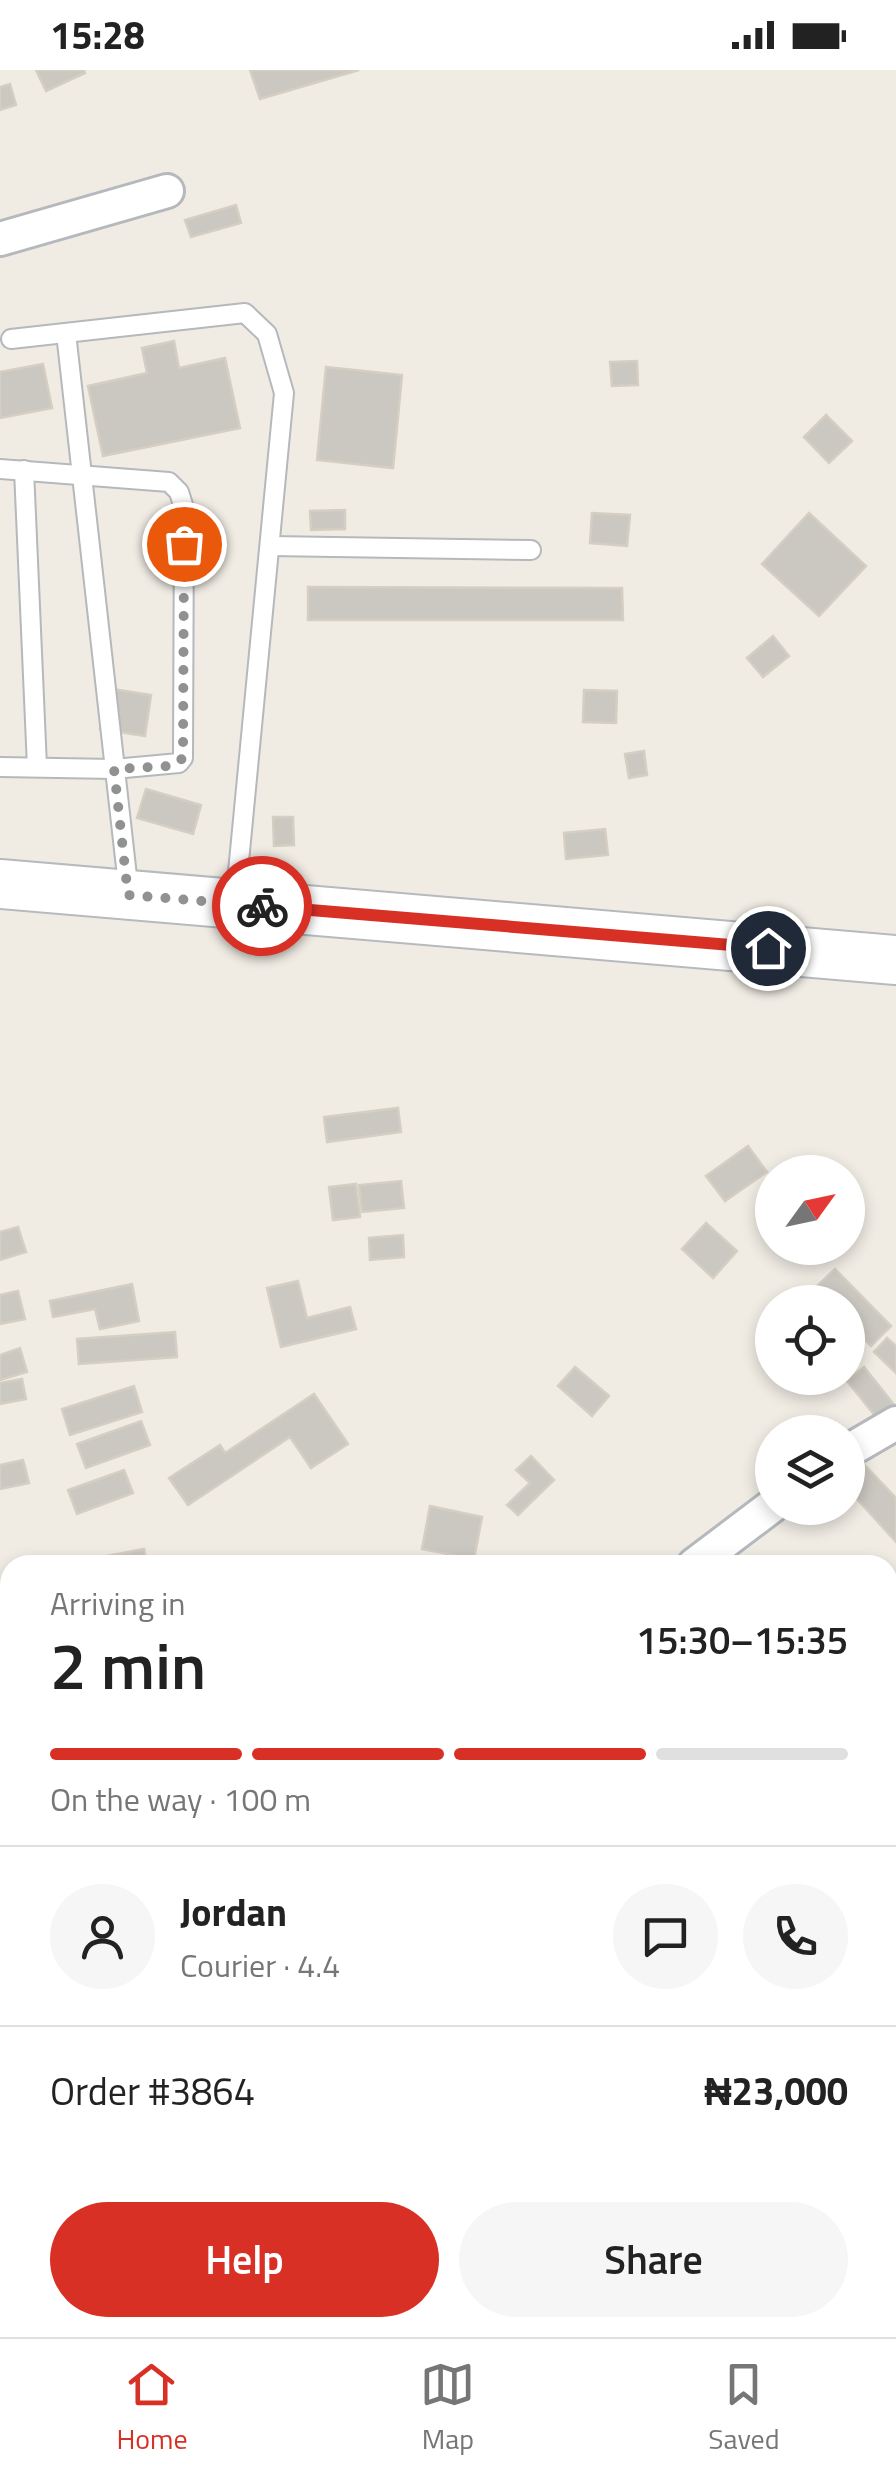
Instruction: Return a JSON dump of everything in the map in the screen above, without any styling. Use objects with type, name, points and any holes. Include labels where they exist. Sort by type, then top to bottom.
[{"type":"main road","points":[[0,857],[82,889]]},
{"type":"main road","points":[[0,884],[896,960]]},
{"type":"main road","points":[[0,915],[82,889]]},
{"type":"street","points":[[0,238],[167,192]]},
{"type":"street","points":[[865,1440],[896,1422]]},
{"type":"street","points":[[707,1555],[755,1519]]},
{"type":"lane","points":[[12,339],[245,314],[267,334],[284,393],[235,904]]},
{"type":"lane","points":[[66,333],[128,895]]},
{"type":"lane","points":[[0,469],[81,472],[169,482],[179,492],[184,508],[183,758],[172,766],[114,769],[0,766]]},
{"type":"lane","points":[[24,470],[36,768]]},
{"type":"lane","points":[[270,546],[531,550]]},
{"type":"building","points":[[36,70],[84,70],[85,73],[46,91]]},
{"type":"building","points":[[250,70],[359,70],[260,99]]},
{"type":"building","points":[[10,84],[16,105],[0,110],[0,87]]},
{"type":"building","points":[[236,205],[241,223],[191,237],[185,220]]},
{"type":"building","points":[[174,341],[179,368],[225,358],[240,428],[103,456],[88,386],[147,373],[142,348]]},
{"type":"building","points":[[637,361],[638,385],[612,386],[610,362]]},
{"type":"building","points":[[43,364],[52,408],[0,418],[0,372]]},
{"type":"building","points":[[326,367],[402,375],[393,468],[317,460]]},
{"type":"building","points":[[826,415],[852,441],[829,463],[804,437]]},
{"type":"building","points":[[345,510],[345,529],[311,530],[310,511]]},
{"type":"building","points":[[592,513],[630,515],[627,546],[590,543]]},
{"type":"building","points":[[809,513],[866,566],[819,616],[762,564]]},
{"type":"building","points":[[308,587],[622,588],[623,620],[308,620]]},
{"type":"building","points":[[773,636],[789,656],[763,677],[747,658]]},
{"type":"building","points":[[106,688],[151,695],[145,736],[100,729]]},
{"type":"building","points":[[584,690],[617,691],[616,723],[583,722]]},
{"type":"building","points":[[644,751],[647,775],[629,778],[625,754]]},
{"type":"building","points":[[146,789],[201,805],[193,834],[137,818]]},
{"type":"building","points":[[273,817],[293,817],[294,845],[274,846]]},
{"type":"building","points":[[605,829],[608,855],[566,859],[564,833]]},
{"type":"building","points":[[398,1108],[401,1132],[327,1142],[324,1117]]},
{"type":"building","points":[[748,1146],[755,1156],[755,1180],[725,1201],[706,1176]]},
{"type":"building","points":[[401,1181],[404,1208],[362,1212],[359,1185]]},
{"type":"building","points":[[356,1184],[360,1217],[333,1220],[329,1187]]},
{"type":"building","points":[[706,1223],[737,1251],[713,1278],[682,1249]]},
{"type":"building","points":[[18,1227],[26,1252],[0,1260],[0,1232]]},
{"type":"building","points":[[403,1235],[404,1257],[370,1260],[369,1238]]},
{"type":"building","points":[[835,1269],[851,1285],[818,1285]]},
{"type":"building","points":[[298,1281],[307,1318],[350,1307],[356,1329],[281,1347],[267,1288]]},
{"type":"building","points":[[132,1284],[139,1321],[100,1329],[95,1309],[53,1317],[50,1301]]},
{"type":"building","points":[[18,1291],[25,1319],[0,1324],[0,1295]]},
{"type":"building","points":[[865,1300],[891,1326],[871,1346],[865,1340]]},
{"type":"building","points":[[175,1332],[177,1357],[79,1364],[77,1339]]},
{"type":"building","points":[[887,1338],[896,1346],[896,1373],[874,1352]]},
{"type":"building","points":[[20,1348],[27,1372],[0,1380],[0,1355]]},
{"type":"building","points":[[575,1367],[609,1396],[592,1416],[558,1386]]},
{"type":"building","points":[[865,1368],[896,1407],[880,1422],[858,1395],[865,1395]]},
{"type":"building","points":[[22,1379],[26,1399],[0,1404],[0,1383]]},
{"type":"building","points":[[134,1386],[142,1412],[70,1435],[62,1409]]},
{"type":"building","points":[[314,1394],[348,1444],[311,1468],[290,1437],[188,1505],[169,1478],[220,1445],[225,1453]]},
{"type":"building","points":[[141,1421],[150,1445],[86,1468],[77,1444]]},
{"type":"building","points":[[531,1456],[554,1480],[518,1515],[507,1505],[530,1483],[516,1470]]},
{"type":"building","points":[[23,1460],[29,1483],[0,1489],[0,1465]]},
{"type":"building","points":[[865,1465],[896,1498],[896,1542],[865,1508]]},
{"type":"building","points":[[124,1470],[133,1493],[77,1514],[68,1490]]},
{"type":"building","points":[[430,1506],[482,1517],[475,1555],[422,1549]]},
{"type":"building","points":[[144,1549],[145,1555],[112,1555]]},
{"type":"way so far","points":[[184,544],[183,758],[172,766],[114,769],[128,895],[262,906]]},
{"type":"route","points":[[262,906],[768,948]]}]
